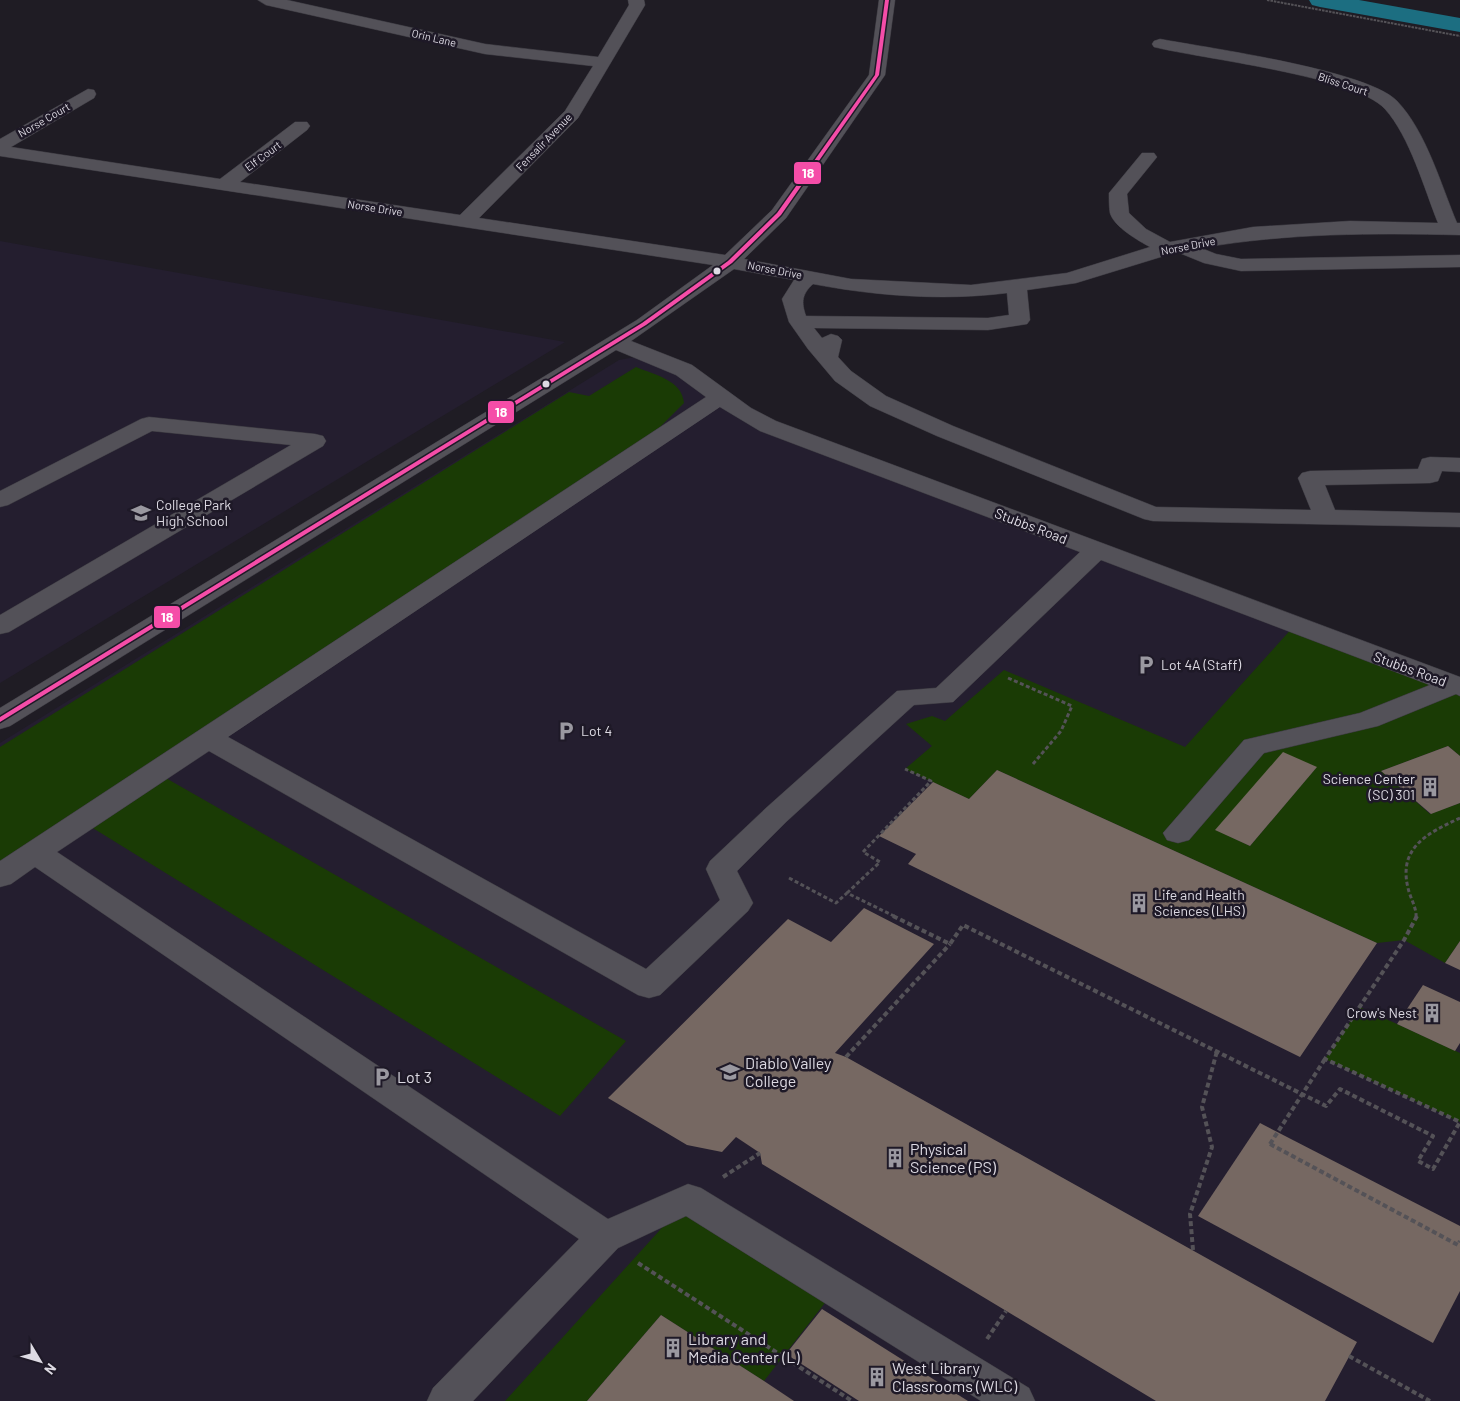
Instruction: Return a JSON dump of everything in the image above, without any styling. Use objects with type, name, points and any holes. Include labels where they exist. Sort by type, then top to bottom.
[{"type":"street","name":"Orin Lane","points":[[266,0],[485,49],[603,62]]},
{"type":"street","name":"Fensalir Avenue","points":[[465,222],[572,114],[637,5],[636,0]]},
{"type":"street","points":[[0,720],[614,342],[689,293],[730,262],[779,214],[877,75],[888,0]]},
{"type":"street","name":"Bliss Court","points":[[1160,44],[1331,78],[1364,89],[1389,103],[1411,140],[1455,228]]},
{"type":"street","name":"Norse Court","points":[[0,146],[88,94]]},
{"type":"street","name":"Elf Court","points":[[224,185],[301,126]]},
{"type":"street","name":"Norse Drive","points":[[0,151],[730,262],[851,285],[915,290],[971,291],[1069,278],[1173,247],[1253,233],[1350,227],[1455,228]]},
{"type":"street","points":[[1148,156],[1118,193],[1120,215],[1139,233],[1173,247],[1211,259],[1241,265],[1460,261]]},
{"type":"street","points":[[809,277],[794,292],[791,305],[799,322],[843,376],[878,401],[945,431],[1153,514],[1460,520]]},
{"type":"street","points":[[799,322],[988,324],[1020,320],[1016,285]]},
{"type":"street","points":[[827,358],[832,336],[876,324]]},
{"type":"street","name":"Stubbs Road","points":[[614,342],[684,370],[744,413],[768,426],[1457,686]]},
{"type":"street","points":[[0,876],[722,396]]},
{"type":"street","points":[[0,500],[149,424],[315,441],[0,626]]},
{"type":"street","points":[[1326,517],[1310,478],[1430,476],[1430,464],[1460,465]]},
{"type":"street","points":[[208,738],[649,986],[736,903],[721,869],[776,814],[907,697],[942,696],[1096,551]]},
{"type":"street","points":[[1178,833],[1254,746],[1368,720],[1457,686]]},
{"type":"street","points":[[35,852],[605,1237]]},
{"type":"street","points":[[447,1401],[605,1237],[688,1199],[1015,1401]]},
{"type":"path","points":[[1267,0],[1460,36]]},
{"type":"path","points":[[1006,678],[1072,706],[1066,726],[1055,742],[1033,764]]},
{"type":"path","points":[[789,878],[836,903],[880,862],[863,852],[930,781],[905,769]]},
{"type":"path","points":[[1459,1243],[1270,1144],[1404,940],[1417,915],[1407,885],[1406,860],[1420,840],[1460,818]]},
{"type":"path","points":[[847,893],[950,944]]},
{"type":"path","points":[[846,1057],[950,944],[963,925],[1326,1106],[1340,1089],[1433,1136],[1418,1161],[1433,1169],[1460,1122],[1325,1059]]},
{"type":"path","points":[[1193,1250],[1190,1214],[1212,1147],[1202,1108],[1217,1051]]},
{"type":"path","points":[[633,1260],[852,1401]]},
{"type":"path","points":[[1349,1356],[1430,1401]]},
{"type":"shaded area","name":"College Park High School","points":[[0,241],[565,342],[0,683]]},
{"type":"shaded area","name":"Diablo Valley College","points":[[646,355],[705,384],[731,393],[754,414],[1460,687],[1460,1401],[0,1401],[0,743],[619,360]]},
{"type":"green space","points":[[636,367],[666,379],[682,395],[684,403],[661,426],[660,435],[157,773],[626,1041],[560,1116],[83,822],[0,876],[0,747],[569,392],[589,396]]},
{"type":"green space","points":[[1294,626],[1460,687],[1460,756],[1448,746],[1381,771],[1430,814],[1460,803],[1460,941],[1445,963],[1404,940],[1377,943],[997,770],[969,799],[905,769],[932,746],[906,724],[932,716],[945,721],[1004,670],[1185,747]],"holes":[[[1316,768],[1250,846],[1216,830]]]},
{"type":"green space","points":[[1360,1007],[1460,1053],[1460,1122],[1325,1059]]},
{"type":"green space","points":[[688,1199],[835,1290],[764,1381],[661,1315],[587,1401],[505,1401]]},
{"type":"building","name":"Science Center (SC) 301","points":[[1448,746],[1460,756],[1460,803],[1431,814],[1381,771]]},
{"type":"building","points":[[1283,752],[1317,767],[1250,846],[1215,830]]},
{"type":"building","name":"Life and Health Sciences (LHS)","points":[[997,770],[1377,943],[1300,1057],[908,864],[916,854],[879,836],[933,782],[969,799]]},
{"type":"building","name":"Physical Science (PS)","points":[[864,908],[934,944],[835,1053],[846,1057],[1357,1342],[1325,1401],[1156,1401],[762,1164],[760,1153],[736,1137],[722,1152],[687,1145],[608,1098],[788,919],[831,942]]},
{"type":"building","points":[[1460,941],[1460,970],[1445,963]]},
{"type":"building","name":"Crow's Nest","points":[[1423,985],[1460,1002],[1460,1043],[1455,1051],[1397,1024]]},
{"type":"building","points":[[1260,1123],[1460,1226],[1460,1291],[1433,1343],[1198,1216]]},
{"type":"building","name":"West Library Classrooms (WLC)","points":[[822,1309],[968,1401],[859,1401],[786,1354]]},
{"type":"building","name":"Library and Media Center (L)","points":[[661,1315],[764,1381],[794,1401],[587,1401]]},
{"type":"waterway","points":[[1320,0],[1460,25]]},
{"type":"transit line","name":"18","points":[[0,720],[644,324],[730,262],[779,214],[877,75],[887,0]]},
{"type":"place","name":"College Park High School","points":[[141,513]]},
{"type":"place","name":"Lot 4A (Staff)","points":[[1146,665]]},
{"type":"place","name":"Lot 4","points":[[566,731]]},
{"type":"place","name":"Science Center (SC) 301","points":[[1430,787]]},
{"type":"place","name":"Life and Health Sciences (LHS)","points":[[1139,903]]},
{"type":"place","name":"Crow's Nest","points":[[1432,1013]]},
{"type":"place","name":"Diablo Valley College","points":[[730,1072]]},
{"type":"place","name":"Lot 3","points":[[382,1077]]},
{"type":"place","name":"Physical Science (PS)","points":[[895,1158]]},
{"type":"place","name":"Library and Media Center (L)","points":[[673,1348]]},
{"type":"place","name":"West Library Classrooms (WLC)","points":[[877,1377]]}]
